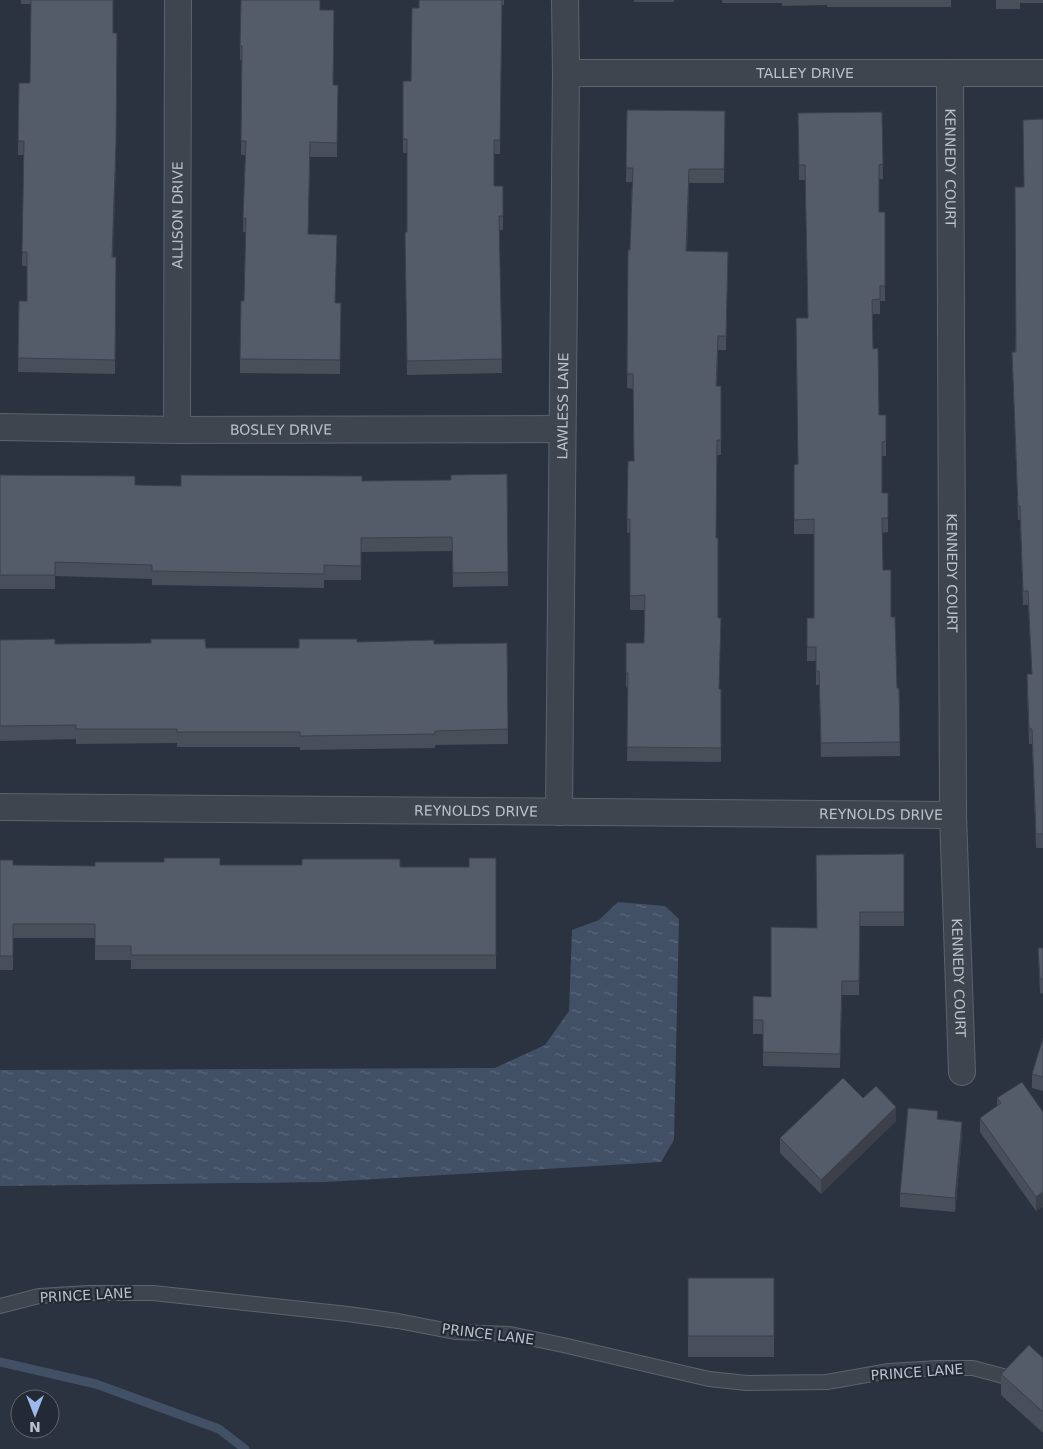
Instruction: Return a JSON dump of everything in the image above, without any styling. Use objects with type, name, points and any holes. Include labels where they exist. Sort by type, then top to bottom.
[{"type":"street","name":"ALLISON DRIVE","points":[[177,430],[178,0]]},
{"type":"street","name":"LAWLESS LANE","points":[[559,812],[566,73],[565,0]]},
{"type":"street","name":"TALLEY DRIVE","points":[[566,73],[1043,73]]},
{"type":"street","name":"KENNEDY COURT","points":[[950,73],[953,816],[962,1072]]},
{"type":"street","name":"BOSLEY DRIVE","points":[[0,427],[177,430],[562,428]]},
{"type":"street","name":"REYNOLDS DRIVE","points":[[0,807],[953,816]]},
{"type":"lane","name":"PRINCE LANE","points":[[0,1306],[39,1296],[89,1293],[153,1293],[348,1314],[456,1332],[510,1334],[709,1380],[746,1384],[827,1382],[889,1371],[938,1368],[973,1368],[1003,1376]]},
{"type":"water","points":[[618,902],[665,906],[679,919],[674,1140],[661,1162],[326,1182],[0,1186],[0,1070],[495,1068],[545,1045],[569,1011],[572,930],[599,920]]},
{"type":"building","points":[[31,0],[113,0],[113,33],[117,33],[112,257],[116,257],[115,360],[18,358],[19,301],[27,301],[27,252],[22,252],[24,141],[18,141],[19,83],[30,83]]},
{"type":"building","points":[[241,0],[320,0],[320,10],[334,10],[333,85],[338,85],[337,143],[310,142],[308,234],[337,235],[335,303],[341,303],[340,360],[240,359],[241,301],[244,301],[246,218],[243,218],[246,141],[241,141]]},
{"type":"building","points":[[419,0],[502,0],[500,140],[494,140],[494,186],[503,186],[503,216],[499,216],[502,359],[407,361],[405,232],[407,232],[407,139],[403,139],[403,81],[411,81],[412,8],[419,8]]},
{"type":"building","points":[[627,110],[725,111],[724,169],[689,169],[686,251],[728,252],[726,336],[718,336],[716,386],[721,386],[721,440],[717,440],[716,538],[718,538],[718,618],[721,618],[719,689],[721,689],[721,748],[627,747],[628,673],[626,673],[626,643],[644,643],[645,595],[630,596],[630,519],[627,519],[628,461],[634,461],[633,374],[627,374],[628,250],[630,250],[633,168],[626,168]]},
{"type":"building","points":[[882,112],[883,164],[879,165],[879,212],[885,212],[885,286],[880,286],[880,299],[872,300],[873,349],[878,348],[879,415],[886,415],[886,441],[882,442],[882,493],[888,493],[888,518],[882,518],[883,570],[891,570],[891,617],[895,617],[900,742],[821,743],[819,671],[816,671],[816,647],[807,647],[807,618],[814,618],[814,519],[794,520],[794,465],[798,464],[796,318],[808,318],[805,165],[799,165],[798,113]]},
{"type":"building","points":[[1043,119],[1043,834],[1036,834],[1032,729],[1029,729],[1027,674],[1032,674],[1028,591],[1023,591],[1012,352],[1016,352],[1015,187],[1024,187],[1023,120]]},
{"type":"building","points":[[507,474],[508,572],[453,573],[452,537],[361,538],[361,566],[324,565],[324,574],[152,571],[152,565],[55,562],[55,575],[0,575],[0,475],[135,476],[135,485],[181,486],[181,475],[362,476],[362,481],[451,480],[451,475]]},
{"type":"building","points":[[55,639],[55,644],[151,643],[151,639],[205,639],[206,648],[299,648],[299,639],[357,639],[357,642],[434,640],[434,644],[507,643],[508,729],[435,731],[435,734],[300,736],[300,732],[177,732],[177,729],[76,729],[76,725],[0,726],[0,640]]},
{"type":"building","points":[[904,854],[904,912],[860,912],[859,981],[842,981],[840,1054],[763,1052],[763,1020],[753,1020],[753,996],[771,997],[771,927],[817,928],[816,855]]},
{"type":"building","points":[[164,858],[220,858],[220,865],[302,865],[302,859],[400,859],[400,867],[469,867],[469,858],[496,858],[496,955],[131,955],[131,946],[95,946],[95,924],[13,924],[13,956],[0,956],[0,860],[13,860],[13,865],[95,866],[95,862],[164,862]]},
{"type":"building","points":[[1038,948],[1043,948],[1043,979],[1040,979]]},
{"type":"building","points":[[1043,1038],[1043,1077],[1032,1074]]},
{"type":"building","points":[[843,1078],[863,1098],[876,1086],[896,1107],[821,1180],[780,1138]]},
{"type":"building","points":[[1022,1082],[1043,1112],[1043,1192],[1036,1197],[980,1118],[1001,1103],[997,1098]]},
{"type":"building","points":[[908,1108],[938,1111],[937,1119],[962,1122],[955,1198],[900,1193]]},
{"type":"building","points":[[688,1278],[774,1278],[774,1336],[688,1336]]},
{"type":"building","points":[[1029,1345],[1043,1358],[1043,1412],[1001,1374]]},
{"type":"waterway","points":[[0,1362],[96,1384],[219,1429],[245,1449]]}]
